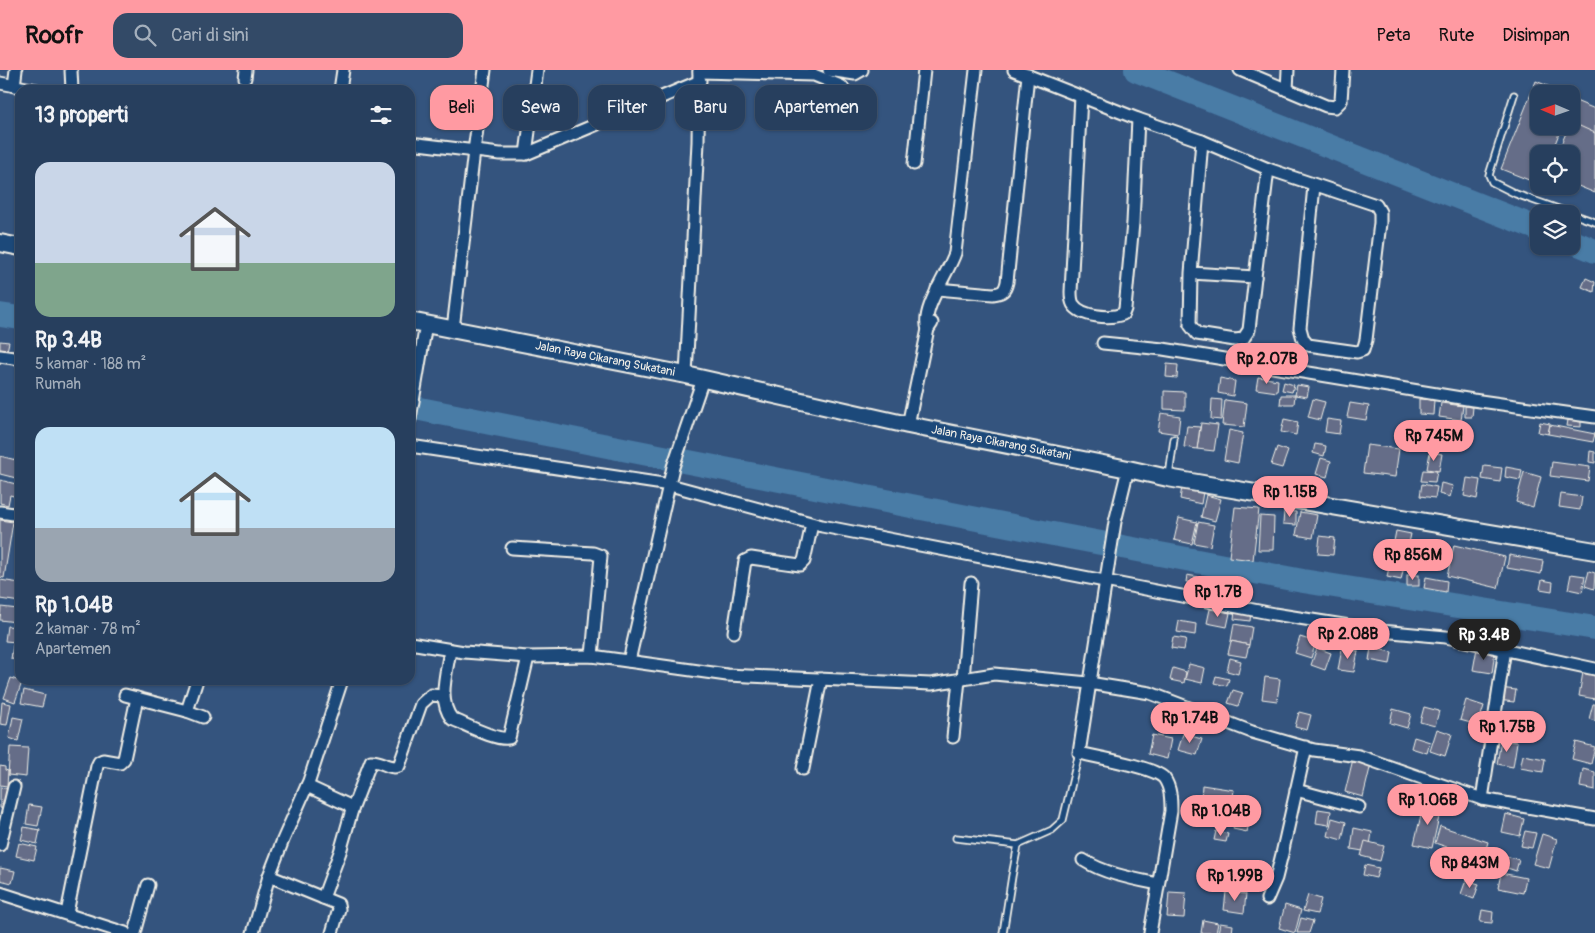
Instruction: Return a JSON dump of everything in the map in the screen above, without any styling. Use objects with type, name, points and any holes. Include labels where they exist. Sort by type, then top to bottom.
[{"type":"main road","points":[[0,243],[15,246]]},
{"type":"main road","name":"Jalan Raya Cikarang Sukatani","points":[[418,322],[686,375],[908,425],[1168,478],[1595,551]]},
{"type":"street","points":[[0,83],[14,86],[16,70]]},
{"type":"street","points":[[71,70],[72,85]]},
{"type":"street","points":[[341,85],[343,70]]},
{"type":"street","points":[[453,329],[485,70]]},
{"type":"street","points":[[526,154],[537,70]]},
{"type":"street","points":[[829,70],[855,74],[862,70]]},
{"type":"street","points":[[914,164],[924,70]]},
{"type":"street","points":[[908,425],[928,329],[926,324],[927,314],[935,294],[951,267],[955,252],[976,70]]},
{"type":"street","points":[[1014,70],[1138,119],[1202,141],[1268,169],[1314,186],[1376,205],[1380,212],[1380,223],[1366,340],[1363,350],[1358,352],[1308,345],[1303,338],[1300,328],[1314,186]]},
{"type":"street","points":[[1240,70],[1326,106],[1335,107],[1341,101],[1342,70]]},
{"type":"street","points":[[1287,90],[1288,70]]},
{"type":"street","points":[[415,144],[474,151],[526,154],[699,74],[814,75],[839,85]]},
{"type":"street","points":[[686,375],[699,74]]},
{"type":"street","points":[[935,294],[993,294],[1000,293],[1005,289],[1028,75]]},
{"type":"street","points":[[1081,96],[1070,292],[1072,303],[1079,310],[1089,314],[1117,316],[1123,314],[1125,309],[1138,119]]},
{"type":"street","points":[[1202,141],[1191,273],[1190,325],[1197,334],[1235,340],[1243,339],[1249,330],[1268,169]]},
{"type":"street","points":[[1191,273],[1255,277]]},
{"type":"street","points":[[415,388],[418,322]]},
{"type":"street","points":[[1103,343],[1163,349],[1473,400],[1595,417]]},
{"type":"street","points":[[0,356],[15,358]]},
{"type":"street","points":[[629,661],[673,466],[702,379]]},
{"type":"street","points":[[415,447],[670,486],[812,524],[1274,614],[1381,631],[1446,637],[1595,669]]},
{"type":"street","points":[[1128,469],[1115,522],[1079,753],[1145,768],[1162,776],[1168,786],[1171,798],[1170,811],[1150,933]]},
{"type":"street","points":[[0,512],[15,514]]},
{"type":"street","points":[[734,632],[745,561],[751,558],[800,566],[804,561],[812,524]]},
{"type":"street","points":[[512,548],[593,553],[601,556],[592,656]]},
{"type":"street","points":[[953,738],[971,583]]},
{"type":"street","points":[[415,644],[450,650],[528,657],[592,656],[727,675],[931,684],[994,674],[1089,683],[1150,693],[1252,732],[1306,747],[1359,756],[1482,799],[1595,819]]},
{"type":"street","points":[[1482,799],[1504,649]]},
{"type":"street","points":[[450,650],[443,696],[448,713],[452,719],[494,736],[509,738],[528,657]]},
{"type":"street","points":[[803,769],[821,679]]},
{"type":"street","points":[[188,711],[196,685]]},
{"type":"street","points":[[253,933],[269,876],[306,786],[340,685]]},
{"type":"street","points":[[125,695],[188,711],[203,717]]},
{"type":"street","points":[[323,898],[340,852],[352,810],[371,762],[377,761],[395,768],[400,766],[421,704],[431,695],[443,696]]},
{"type":"street","points":[[67,913],[97,766],[103,760],[122,762],[137,698]]},
{"type":"street","points":[[1266,900],[1276,878],[1306,747]]},
{"type":"street","points":[[306,786],[348,805],[352,810]]},
{"type":"street","points":[[0,845],[14,787]]},
{"type":"street","points":[[1296,790],[1359,807]]},
{"type":"street","points":[[1084,860],[1093,867],[1158,884]]},
{"type":"street","points":[[269,876],[338,904],[339,910],[332,933]]},
{"type":"street","points":[[136,933],[148,885]]},
{"type":"street","points":[[0,893],[125,933]]},
{"type":"lane","points":[[1514,95],[1489,175],[1492,182],[1516,194],[1595,222]]},
{"type":"lane","points":[[1168,478],[1174,439]]},
{"type":"lane","points":[[956,838],[1018,845],[1052,830],[1063,820],[1079,753]]},
{"type":"lane","points":[[1004,933],[1018,845]]},
{"type":"building","points":[[1536,81],[1546,85],[1534,85]]},
{"type":"building","points":[[1530,96],[1530,135],[1558,135],[1555,145],[1530,145],[1530,180],[1501,169]]},
{"type":"building","points":[[1580,103],[1595,109],[1595,146],[1568,135],[1580,135]]},
{"type":"building","points":[[1580,126],[1595,133],[1595,193],[1580,187],[1580,145],[1561,145],[1565,135],[1580,135]]},
{"type":"building","points":[[1586,278],[1595,282],[1594,292],[1582,287]]},
{"type":"building","points":[[0,341],[9,342],[7,351],[0,350]]},
{"type":"building","points":[[1167,364],[1178,365],[1177,378],[1166,377]]},
{"type":"building","points":[[1258,377],[1278,380],[1277,392],[1256,389]]},
{"type":"building","points":[[1220,378],[1235,381],[1233,396],[1218,393]]},
{"type":"building","points":[[1284,382],[1294,385],[1292,392],[1282,390]]},
{"type":"building","points":[[1297,385],[1309,387],[1307,397],[1295,395]]},
{"type":"building","points":[[1164,391],[1185,392],[1185,410],[1164,409]]},
{"type":"building","points":[[1281,395],[1295,395],[1294,404],[1280,404]]},
{"type":"building","points":[[1212,399],[1222,400],[1221,420],[1211,419]]},
{"type":"building","points":[[1313,399],[1325,402],[1320,420],[1308,417]]},
{"type":"building","points":[[1419,399],[1434,400],[1433,415],[1419,414]]},
{"type":"building","points":[[1225,400],[1247,403],[1244,427],[1222,425]]},
{"type":"building","points":[[1350,403],[1369,406],[1366,420],[1347,417]]},
{"type":"building","points":[[1441,403],[1463,406],[1461,420],[1439,417]]},
{"type":"building","points":[[1465,406],[1473,407],[1472,417],[1465,417]]},
{"type":"building","points":[[1161,413],[1180,416],[1178,434],[1158,431]]},
{"type":"building","points":[[1284,419],[1298,422],[1296,435],[1281,432]]},
{"type":"building","points":[[1327,419],[1341,421],[1339,434],[1325,432]]},
{"type":"building","points":[[1568,420],[1581,421],[1581,427],[1567,426]]},
{"type":"building","points":[[1540,422],[1550,424],[1548,434],[1538,432]]},
{"type":"building","points":[[1201,423],[1218,425],[1214,451],[1197,449]]},
{"type":"building","points":[[1550,425],[1595,434],[1593,442],[1548,434]]},
{"type":"building","points":[[1187,426],[1200,427],[1197,449],[1184,447]]},
{"type":"building","points":[[1229,430],[1243,433],[1238,463],[1224,460]]},
{"type":"building","points":[[1315,444],[1326,446],[1324,456],[1313,453]]},
{"type":"building","points":[[1367,445],[1399,449],[1395,477],[1363,473]]},
{"type":"building","points":[[1277,447],[1288,451],[1282,468],[1271,465]]},
{"type":"building","points":[[1590,451],[1595,452],[1595,463],[1589,462]]},
{"type":"building","points":[[1430,452],[1442,454],[1439,471],[1427,469]]},
{"type":"building","points":[[0,456],[15,460],[15,478],[0,474]]},
{"type":"building","points":[[1321,458],[1331,461],[1327,477],[1316,474]]},
{"type":"building","points":[[1552,462],[1590,467],[1588,481],[1550,476]]},
{"type":"building","points":[[1484,466],[1502,468],[1500,482],[1482,479]]},
{"type":"building","points":[[1506,467],[1522,470],[1520,480],[1505,477]]},
{"type":"building","points":[[1423,470],[1437,471],[1435,482],[1421,481]]},
{"type":"building","points":[[1524,472],[1541,477],[1533,507],[1516,502]]},
{"type":"building","points":[[1467,478],[1480,480],[1477,499],[1464,496]]},
{"type":"building","points":[[0,480],[15,484],[15,496],[10,495],[8,505],[0,503]]},
{"type":"building","points":[[1441,483],[1453,486],[1450,497],[1439,494]]},
{"type":"building","points":[[1422,484],[1437,487],[1435,498],[1420,496]]},
{"type":"building","points":[[1182,487],[1203,492],[1201,504],[1180,499]]},
{"type":"building","points":[[1561,494],[1582,497],[1580,510],[1559,507]]},
{"type":"building","points":[[1206,495],[1221,499],[1215,521],[1201,517]]},
{"type":"building","points":[[1235,507],[1259,509],[1253,560],[1229,557]]},
{"type":"building","points":[[1284,511],[1296,512],[1296,525],[1283,524]]},
{"type":"building","points":[[1300,512],[1317,515],[1313,538],[1296,535]]},
{"type":"building","points":[[1260,516],[1274,517],[1273,550],[1258,550]]},
{"type":"building","points":[[1179,518],[1197,522],[1192,544],[1174,540]]},
{"type":"building","points":[[0,520],[13,522],[4,578],[0,577]]},
{"type":"building","points":[[1198,522],[1214,525],[1210,546],[1194,543]]},
{"type":"building","points":[[1396,531],[1411,534],[1401,580],[1387,577]]},
{"type":"building","points":[[1320,536],[1335,538],[1333,555],[1318,554]]},
{"type":"building","points":[[1454,545],[1505,557],[1498,588],[1447,576]]},
{"type":"building","points":[[1509,555],[1543,561],[1541,574],[1507,568]]},
{"type":"building","points":[[1589,571],[1595,573],[1594,589],[1585,586]]},
{"type":"building","points":[[1571,574],[1585,576],[1582,592],[1568,589]]},
{"type":"building","points":[[1187,575],[1198,577],[1197,583],[1186,582]]},
{"type":"building","points":[[1407,575],[1419,575],[1419,586],[1407,586]]},
{"type":"building","points":[[1426,577],[1447,581],[1446,592],[1424,588]]},
{"type":"building","points":[[0,580],[15,582],[15,601],[0,599]]},
{"type":"building","points":[[1542,580],[1553,582],[1552,591],[1540,589]]},
{"type":"building","points":[[1,607],[15,609],[15,622],[0,620]]},
{"type":"building","points":[[1210,609],[1230,613],[1227,627],[1207,623]]},
{"type":"building","points":[[1235,609],[1251,611],[1250,621],[1234,619]]},
{"type":"building","points":[[1179,621],[1196,624],[1195,635],[1177,632]]},
{"type":"building","points":[[1234,624],[1252,627],[1249,645],[1231,641]]},
{"type":"building","points":[[7,626],[15,627],[15,642],[5,641]]},
{"type":"building","points":[[1325,632],[1345,635],[1343,648],[1323,644]]},
{"type":"building","points":[[1173,637],[1186,639],[1184,650],[1171,648]]},
{"type":"building","points":[[1300,637],[1316,642],[1311,658],[1295,653]]},
{"type":"building","points":[[1231,641],[1249,645],[1246,657],[1228,654]]},
{"type":"building","points":[[13,645],[15,645],[15,660],[11,659]]},
{"type":"building","points":[[1317,648],[1331,653],[1325,670],[1311,665]]},
{"type":"building","points":[[1342,648],[1358,651],[1354,672],[1338,670]]},
{"type":"building","points":[[1371,648],[1392,652],[1390,664],[1369,660]]},
{"type":"building","points":[[1477,648],[1495,651],[1492,673],[1473,670]]},
{"type":"building","points":[[1230,658],[1241,661],[1238,674],[1227,671]]},
{"type":"building","points":[[1189,664],[1205,668],[1202,683],[1185,679]]},
{"type":"building","points":[[1173,668],[1186,672],[1184,683],[1170,680]]},
{"type":"building","points":[[1583,672],[1595,674],[1595,699],[1579,696]]},
{"type":"building","points":[[1216,676],[1229,679],[1227,686],[1214,683]]},
{"type":"building","points":[[1265,677],[1280,679],[1277,701],[1262,699]]},
{"type":"building","points":[[11,678],[15,679],[15,685],[21,685],[15,702],[4,698]]},
{"type":"building","points":[[1500,688],[1516,690],[1514,702],[1498,700]]},
{"type":"building","points":[[24,690],[45,695],[42,707],[21,703]]},
{"type":"building","points":[[1233,690],[1243,693],[1238,706],[1228,703]]},
{"type":"building","points":[[1466,700],[1484,706],[1478,725],[1460,720]]},
{"type":"building","points":[[2,702],[11,704],[7,725],[0,724]]},
{"type":"building","points":[[1593,704],[1595,704],[1595,721],[1589,719]]},
{"type":"building","points":[[1424,707],[1439,711],[1435,726],[1420,722]]},
{"type":"building","points":[[1393,709],[1411,714],[1407,728],[1390,723]]},
{"type":"building","points":[[1299,712],[1311,715],[1307,730],[1295,727]]},
{"type":"building","points":[[13,717],[23,719],[18,741],[9,738]]},
{"type":"building","points":[[1162,717],[1174,719],[1172,729],[1160,727]]},
{"type":"building","points":[[1437,729],[1452,734],[1445,756],[1430,751]]},
{"type":"building","points":[[1183,734],[1202,739],[1197,755],[1178,750]]},
{"type":"building","points":[[1152,735],[1171,739],[1167,759],[1148,754]]},
{"type":"building","points":[[1414,737],[1430,742],[1427,753],[1411,748]]},
{"type":"building","points":[[1501,740],[1517,742],[1513,767],[1497,764]]},
{"type":"building","points":[[1576,742],[1595,747],[1591,764],[1572,759]]},
{"type":"building","points":[[10,747],[28,748],[26,777],[8,775]]},
{"type":"building","points":[[1523,755],[1545,759],[1543,772],[1520,768]]},
{"type":"building","points":[[1353,759],[1371,764],[1363,797],[1345,792]]},
{"type":"building","points":[[0,766],[5,767],[5,770],[8,771],[7,786],[0,785]]},
{"type":"building","points":[[1583,769],[1595,772],[1595,790],[1580,787]]},
{"type":"building","points":[[1202,785],[1234,790],[1232,803],[1201,799]]},
{"type":"building","points":[[0,787],[9,789],[5,809],[0,808]]},
{"type":"building","points":[[1424,803],[1441,808],[1432,848],[1414,844]]},
{"type":"building","points":[[29,805],[42,807],[38,826],[26,824]]},
{"type":"building","points":[[1236,809],[1251,811],[1247,832],[1233,829]]},
{"type":"building","points":[[1318,809],[1331,811],[1329,825],[1316,823]]},
{"type":"building","points":[[1506,814],[1524,819],[1520,836],[1502,832]]},
{"type":"building","points":[[1332,818],[1346,822],[1342,840],[1328,836]]},
{"type":"building","points":[[1440,826],[1488,842],[1483,859],[1435,843]]},
{"type":"building","points":[[24,827],[40,830],[37,844],[21,840]]},
{"type":"building","points":[[1354,828],[1372,832],[1369,852],[1351,849]]},
{"type":"building","points":[[1216,831],[1228,834],[1226,842],[1214,840]]},
{"type":"building","points":[[1525,831],[1536,833],[1532,848],[1521,846]]},
{"type":"building","points":[[1542,834],[1557,839],[1549,868],[1533,864]]},
{"type":"building","points":[[1365,841],[1384,846],[1380,861],[1361,856]]},
{"type":"building","points":[[19,843],[37,847],[34,860],[16,856]]},
{"type":"building","points":[[1497,853],[1519,860],[1516,871],[1493,863]]},
{"type":"building","points":[[1225,865],[1247,868],[1245,888],[1223,886]]},
{"type":"building","points":[[1365,865],[1379,868],[1376,878],[1363,875]]},
{"type":"building","points":[[0,868],[15,871],[12,883],[0,880]]},
{"type":"building","points":[[1501,873],[1526,878],[1523,893],[1498,888]]},
{"type":"building","points":[[1466,880],[1479,884],[1474,899],[1461,894]]},
{"type":"building","points":[[1169,892],[1186,893],[1184,918],[1167,917]]},
{"type":"building","points":[[1226,892],[1246,894],[1244,913],[1224,910]]},
{"type":"building","points":[[1308,895],[1321,899],[1317,914],[1303,911]]},
{"type":"building","points":[[1285,905],[1301,910],[1295,933],[1279,928]]},
{"type":"building","points":[[1482,910],[1493,912],[1492,923],[1480,922]]},
{"type":"building","points":[[1301,918],[1313,921],[1309,933],[1297,933]]},
{"type":"building","points":[[1203,920],[1218,923],[1216,933],[1201,933]]},
{"type":"building","points":[[1220,923],[1233,925],[1232,933],[1218,933]]},
{"type":"waterway","points":[[1136,70],[1530,225]]},
{"type":"waterway","points":[[1580,245],[1595,251]]},
{"type":"waterway","points":[[0,315],[15,317]]},
{"type":"waterway","points":[[415,408],[1053,534],[1303,581],[1595,628]]}]
